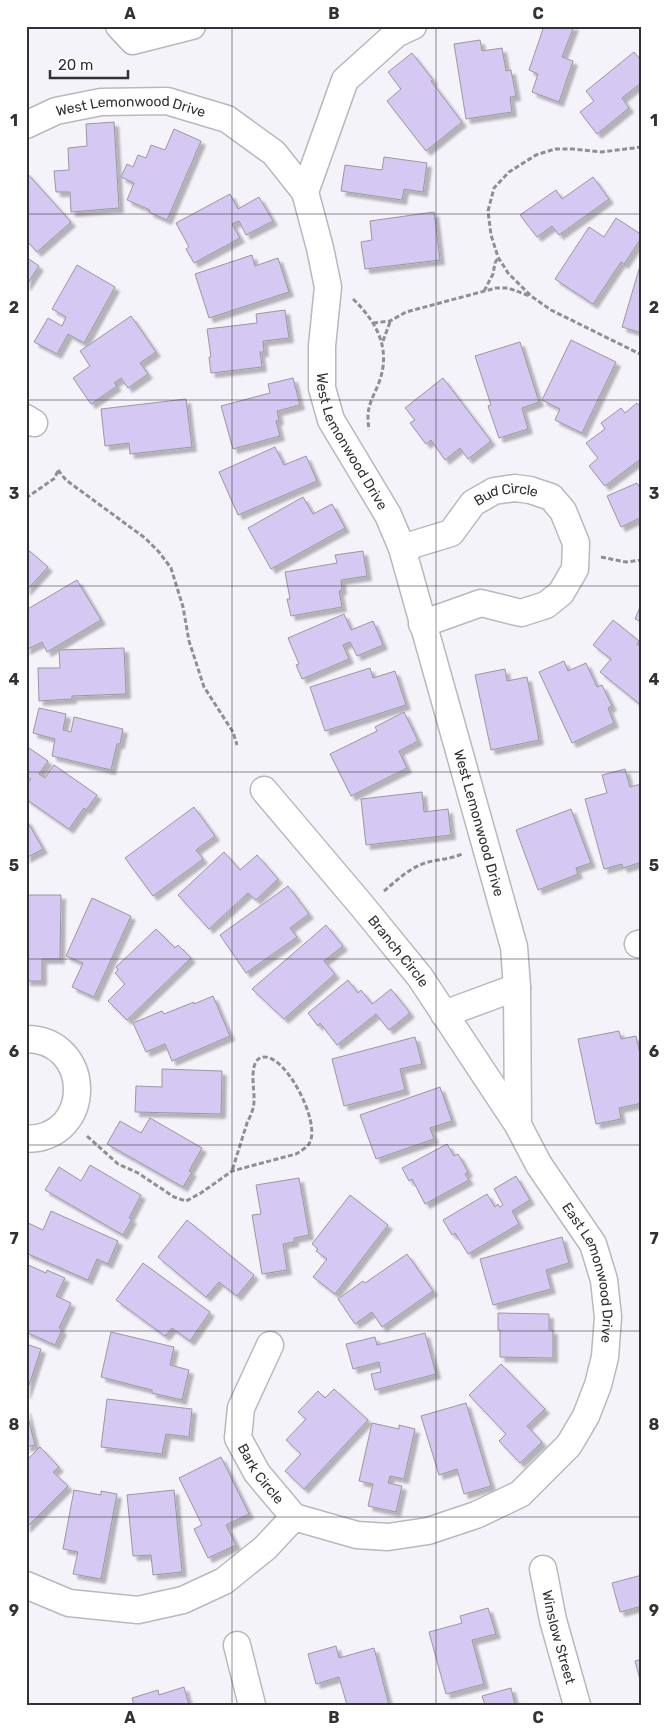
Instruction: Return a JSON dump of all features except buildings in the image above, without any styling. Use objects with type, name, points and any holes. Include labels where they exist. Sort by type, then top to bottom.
[{"type":"street","points":[[305,192],[345,80],[396,34],[413,26]]},
{"type":"street","points":[[126,34],[189,27]]},
{"type":"street","name":"West Lemonwood Drive","points":[[26,125],[56,111],[101,102],[168,101],[228,119],[274,153],[305,192],[328,287],[322,346],[322,388],[330,420],[388,515],[402,548],[514,947],[517,987],[517,1039]]},
{"type":"street","name":"Bud Circle","points":[[402,548],[451,533],[473,503],[494,491],[515,488],[530,490],[550,497],[563,511],[576,543],[575,569],[561,593],[546,605],[521,613],[481,603],[422,624]]},
{"type":"street","name":"Branch Circle","points":[[264,790],[420,977],[518,1125]]},
{"type":"street","points":[[444,1014],[517,987]]},
{"type":"street","points":[[26,1039],[37,1039],[56,1047],[70,1061],[77,1079],[78,1099],[70,1117],[56,1132],[38,1139],[26,1139]]},
{"type":"street","name":"East Lemonwood Drive","points":[[294,1517],[357,1534],[388,1537],[428,1531],[476,1515],[520,1494],[569,1444],[586,1416],[598,1385],[605,1357],[608,1317],[604,1280],[593,1244],[539,1165],[518,1125],[517,1039]]},
{"type":"street","name":"Bark Circle","points":[[270,1345],[241,1408],[238,1438],[257,1473],[294,1517]]},
{"type":"street","points":[[26,1585],[69,1603],[138,1610],[183,1600],[224,1581],[266,1548],[294,1517]]},
{"type":"street","name":"Winslow Street","points":[[543,1569],[553,1620],[577,1705]]},
{"type":"street","points":[[237,1645],[252,1705]]},
{"type":"path","points":[[642,147],[601,152],[556,149],[536,155],[509,172],[494,188],[488,212],[491,235],[498,257],[508,273],[531,296],[552,310],[642,355]]},
{"type":"path","points":[[484,290],[493,274],[498,257]]},
{"type":"path","points":[[373,323],[390,321],[406,312],[484,290],[508,288],[531,296]]},
{"type":"path","points":[[348,295],[367,312],[383,342],[382,370],[368,406],[370,432]]},
{"type":"path","points":[[383,342],[390,321]]},
{"type":"path","points":[[26,498],[55,478],[58,470],[66,480],[146,538],[159,552],[171,568],[178,588],[189,641],[204,687],[233,732],[237,745]]},
{"type":"path","points":[[594,555],[626,562],[642,560]]},
{"type":"path","points":[[378,895],[408,871],[421,864],[455,857],[465,852]]},
{"type":"path","points":[[86,1135],[118,1164],[138,1174],[174,1197],[186,1201],[232,1171],[296,1154],[310,1142],[312,1133],[310,1120],[300,1090],[286,1070],[268,1058],[258,1059],[254,1065],[254,1103],[232,1171]]}]
